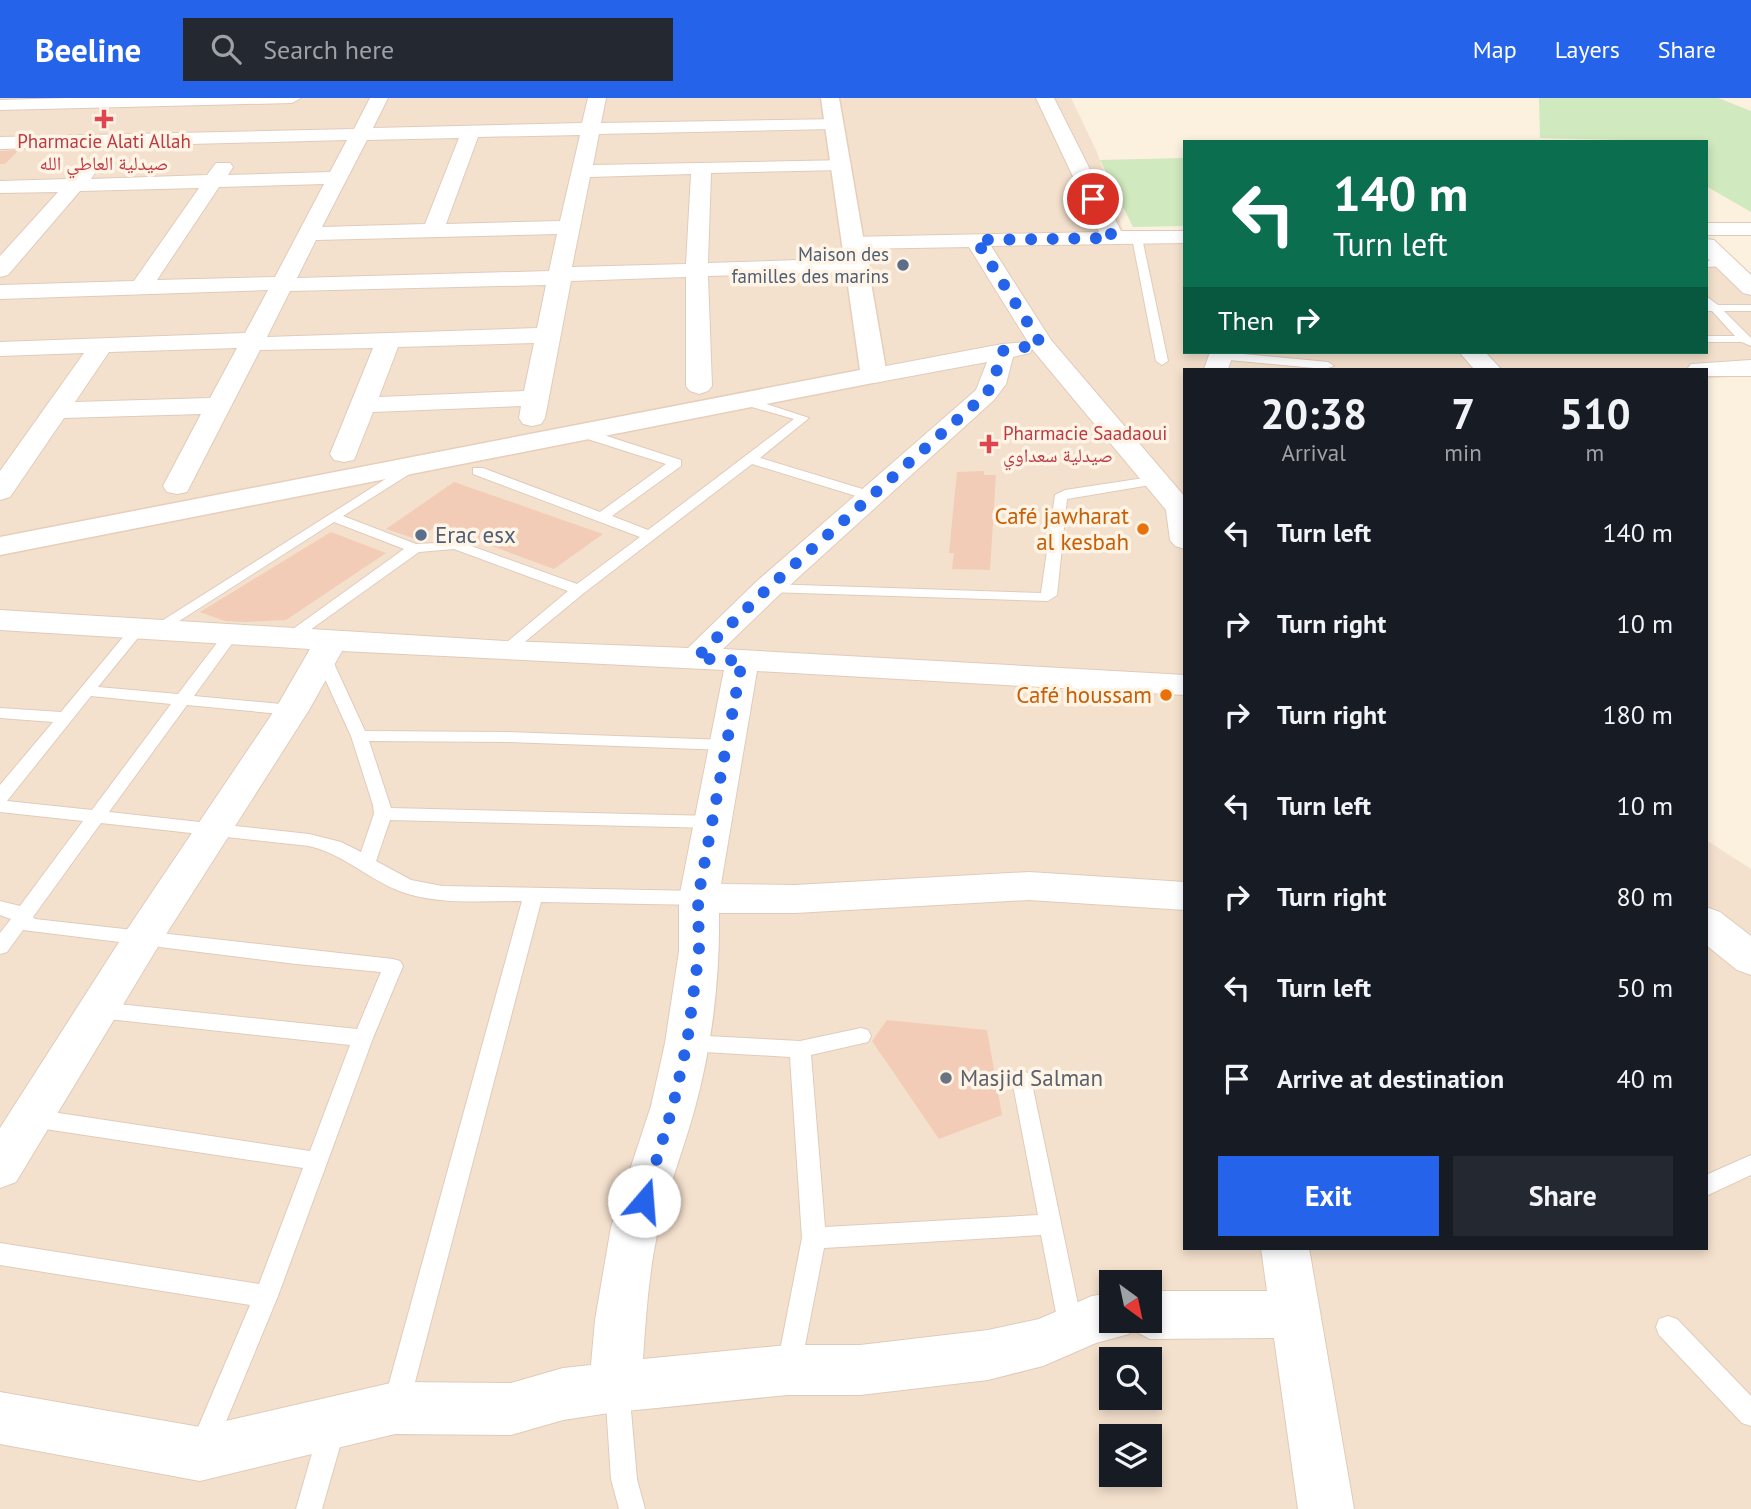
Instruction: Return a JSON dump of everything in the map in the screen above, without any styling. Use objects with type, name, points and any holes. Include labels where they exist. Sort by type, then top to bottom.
[{"type":"street","points":[[141,287],[270,98]]},
{"type":"street","points":[[0,105],[292,98]]},
{"type":"street","points":[[177,486],[379,98]]},
{"type":"street","points":[[534,408],[597,98]]},
{"type":"street","points":[[830,98],[873,364]]},
{"type":"street","points":[[1045,98],[1113,238]]},
{"type":"street","points":[[0,270],[148,100]]},
{"type":"street","points":[[0,143],[834,123]]},
{"type":"street","points":[[433,231],[471,131]]},
{"type":"street","points":[[581,171],[841,164]]},
{"type":"street","points":[[699,386],[697,270],[701,168]]},
{"type":"street","points":[[0,187],[336,178]]},
{"type":"street","points":[[308,234],[569,227]]},
{"type":"street","points":[[1708,229],[1751,229]]},
{"type":"street","points":[[855,242],[1183,237]]},
{"type":"street","points":[[976,240],[1041,344],[1157,480],[1182,503]]},
{"type":"street","points":[[1716,263],[1751,288]]},
{"type":"street","points":[[0,292],[859,265]]},
{"type":"street","points":[[0,349],[547,335]]},
{"type":"street","points":[[344,454],[388,340]]},
{"type":"street","points":[[0,520],[344,454],[534,408],[1041,344]]},
{"type":"street","points":[[1,489],[102,345]]},
{"type":"street","points":[[696,658],[768,588],[874,497],[985,395],[993,384],[1002,351]]},
{"type":"street","points":[[1473,354],[1487,368]]},
{"type":"street","points":[[0,546],[742,400],[873,364]]},
{"type":"street","points":[[1708,369],[1751,368]]},
{"type":"street","points":[[57,410],[218,405]]},
{"type":"street","points":[[363,405],[534,408]]},
{"type":"street","points":[[0,620],[231,634],[315,644],[696,658],[1183,685]]},
{"type":"street","points":[[0,1168],[142,939],[292,710],[315,644]]},
{"type":"street","points":[[617,1387],[620,1321],[635,1227],[673,1106],[687,1043],[699,951],[698,898],[742,661]]},
{"type":"street","points":[[698,898],[795,899],[1029,886],[1183,896]]},
{"type":"street","points":[[1708,924],[1751,959]]},
{"type":"street","points":[[1285,1250],[1326,1509]]},
{"type":"street","points":[[1162,1315],[1296,1314]]},
{"type":"street","points":[[0,1418],[200,1454],[395,1408],[511,1409],[563,1394],[617,1387],[788,1370],[860,1370],[988,1355],[1044,1342],[1091,1322]]},
{"type":"lane","points":[[1137,238],[1161,361]]},
{"type":"lane","points":[[1709,305],[1751,308]]},
{"type":"lane","points":[[1709,305],[1748,341]]},
{"type":"lane","points":[[1708,339],[1748,341]]},
{"type":"lane","points":[[1220,359],[1328,366]]},
{"type":"lane","points":[[505,651],[579,590],[803,418],[742,400]]},
{"type":"lane","points":[[580,432],[676,463],[602,517]]},
{"type":"lane","points":[[750,458],[874,497]]},
{"type":"lane","points":[[414,465],[335,518],[148,628],[86,691],[1,798],[97,816],[309,840],[335,846],[406,886],[442,893],[698,898]]},
{"type":"lane","points":[[478,471],[651,536]]},
{"type":"lane","points":[[768,588],[1043,598],[1050,594],[1060,498],[1065,494],[1157,480]]},
{"type":"lane","points":[[335,518],[415,548],[455,545],[579,590]]},
{"type":"lane","points":[[366,864],[383,814],[359,736],[315,644],[415,548]]},
{"type":"lane","points":[[0,947],[231,634]]},
{"type":"lane","points":[[86,691],[292,710]]},
{"type":"lane","points":[[0,713],[64,717]]},
{"type":"lane","points":[[359,736],[506,737],[726,745]]},
{"type":"lane","points":[[383,814],[713,822]]},
{"type":"lane","points":[[395,1408],[533,895]]},
{"type":"lane","points":[[0,908],[13,910],[30,925],[393,966],[363,1038],[266,1296],[200,1454]]},
{"type":"lane","points":[[99,1010],[363,1038]]},
{"type":"lane","points":[[687,1043],[800,1049],[861,1036]]},
{"type":"lane","points":[[788,1370],[814,1238],[800,1049]]},
{"type":"lane","points":[[1023,1080],[1051,1224],[1091,1322]]},
{"type":"lane","points":[[32,1118],[316,1161]]},
{"type":"lane","points":[[1708,1185],[1751,1165]]},
{"type":"lane","points":[[814,1238],[1051,1224]]},
{"type":"lane","points":[[0,1254],[266,1296]]},
{"type":"lane","points":[[1668,1327],[1751,1414]]},
{"type":"lane","points":[[617,1387],[624,1479],[632,1509]]},
{"type":"lane","points":[[309,1509],[334,1422]]},
{"type":"shaded area","points":[[0,98],[1071,98],[1097,152],[1124,233],[1183,232],[1183,354],[1708,354],[1708,256],[1751,294],[1751,375],[1708,379],[1708,368],[1183,368],[1183,1250],[1708,1250],[1708,841],[1751,869],[1751,1509],[0,1509]]},
{"type":"green space","points":[[1539,98],[1718,98],[1751,111],[1751,212],[1708,187],[1708,140],[1540,138]]},
{"type":"green space","points":[[1183,158],[1183,226],[1133,227],[1100,160]]},
{"type":"building","points":[[19,150],[5,164],[0,164],[0,151]]},
{"type":"building","points":[[984,471],[984,475],[996,475],[990,570],[952,569],[954,553],[949,553],[957,472]]},
{"type":"building","points":[[454,482],[603,534],[554,569],[437,526],[416,539],[386,529]]},
{"type":"building","points":[[331,532],[386,553],[286,620],[225,621],[200,612]]},
{"type":"building","name":"Masjid Salman","points":[[887,1020],[987,1030],[1002,1115],[939,1139],[872,1041]]},
{"type":"place","name":"Pharmacie Alati Allah صيدلية العاطي الله","points":[[104,119]]},
{"type":"place","name":"Maison des familles des marins","points":[[903,265]]},
{"type":"place","name":"Pharmacie Saadaoui صيدلية سعداوي","points":[[989,444]]},
{"type":"place","name":"Café jawharat al kesbah","points":[[1143,529]]},
{"type":"place","name":"Erac esx","points":[[421,535]]},
{"type":"place","name":"Café houssam","points":[[1166,695]]},
{"type":"place","name":"Masjid Salman","points":[[946,1078]]},
{"type":"route","points":[[644,1201],[673,1106],[687,1043],[699,951],[698,898],[742,661],[696,658],[768,588],[874,497],[985,395],[993,384],[1002,351],[1041,344],[976,240],[1113,238],[1093,199]]}]
